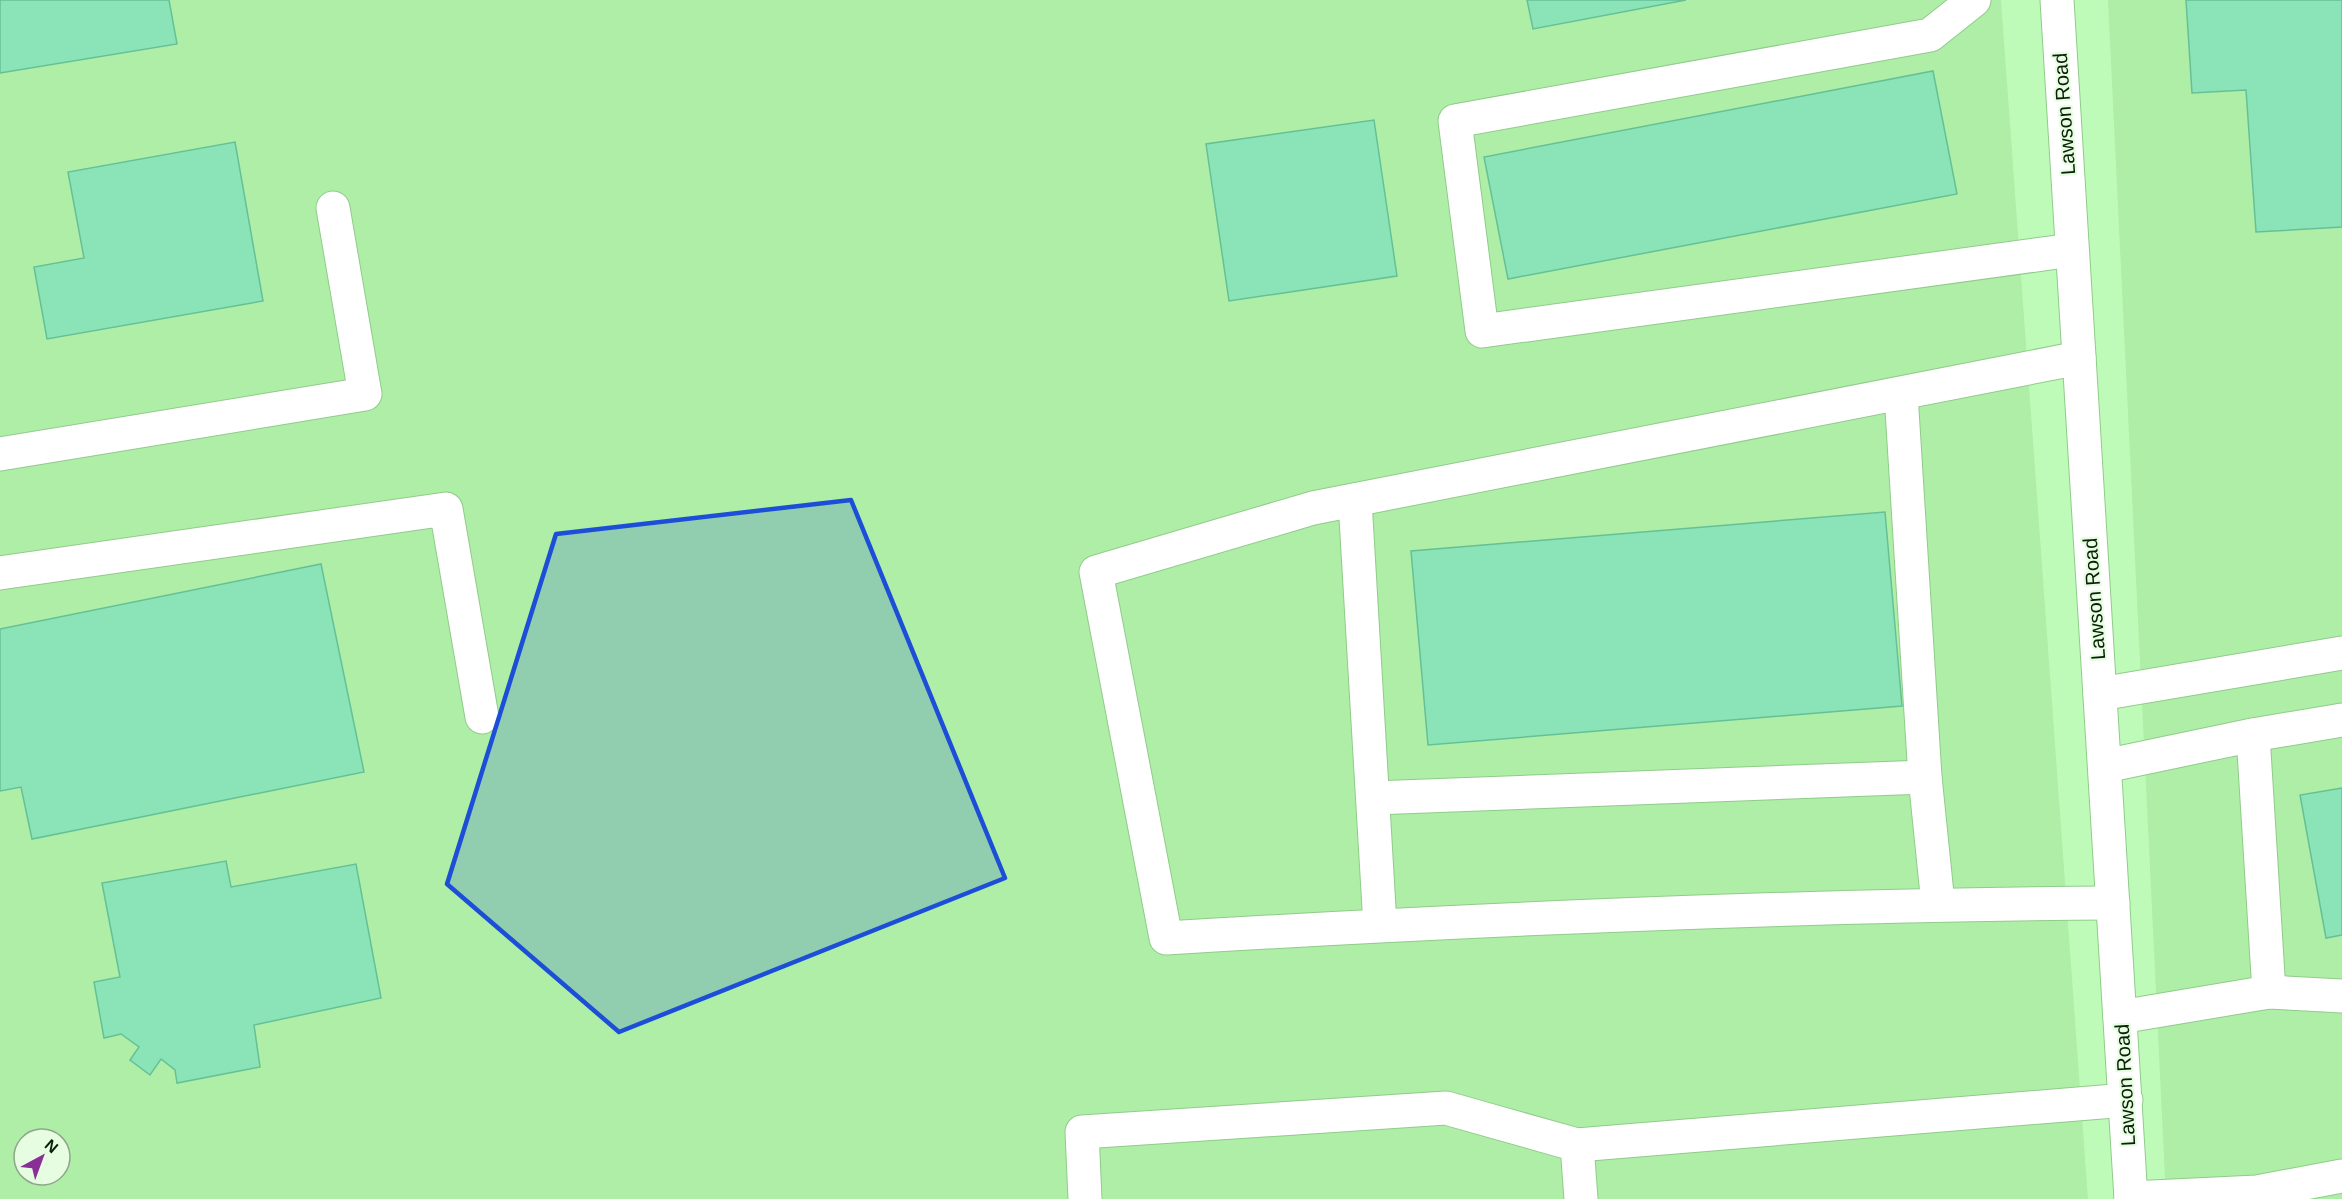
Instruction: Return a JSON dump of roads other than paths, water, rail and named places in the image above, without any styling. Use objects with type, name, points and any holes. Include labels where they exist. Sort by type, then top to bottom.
[{"type":"street","points":[[1974,0],[1930,35],[1455,121],[1482,331],[2072,250]]},
{"type":"street","name":"Lawson Road","points":[[2057,0],[2131,1198]]},
{"type":"street","points":[[0,454],[365,394],[333,208]]},
{"type":"street","points":[[2079,358],[1313,508],[1096,572],[1166,939],[1380,925],[1938,904],[2113,903]]},
{"type":"street","points":[[1900,394],[1925,777],[1938,904]]},
{"type":"street","points":[[1355,501],[1380,925]]},
{"type":"street","points":[[0,573],[446,509],[482,717]]},
{"type":"street","points":[[2100,694],[2342,653]]},
{"type":"street","points":[[2105,766],[2253,735],[2342,720]]},
{"type":"street","points":[[2253,735],[2269,992]]},
{"type":"street","points":[[1373,798],[1925,777]]},
{"type":"street","points":[[2120,1017],[2269,992],[2342,996]]},
{"type":"street","points":[[1085,1199],[1082,1132],[1446,1108],[1577,1145],[2126,1100]]},
{"type":"street","points":[[1577,1145],[1581,1199]]},
{"type":"street","points":[[2131,1198],[2258,1196],[2342,1176]]}]
